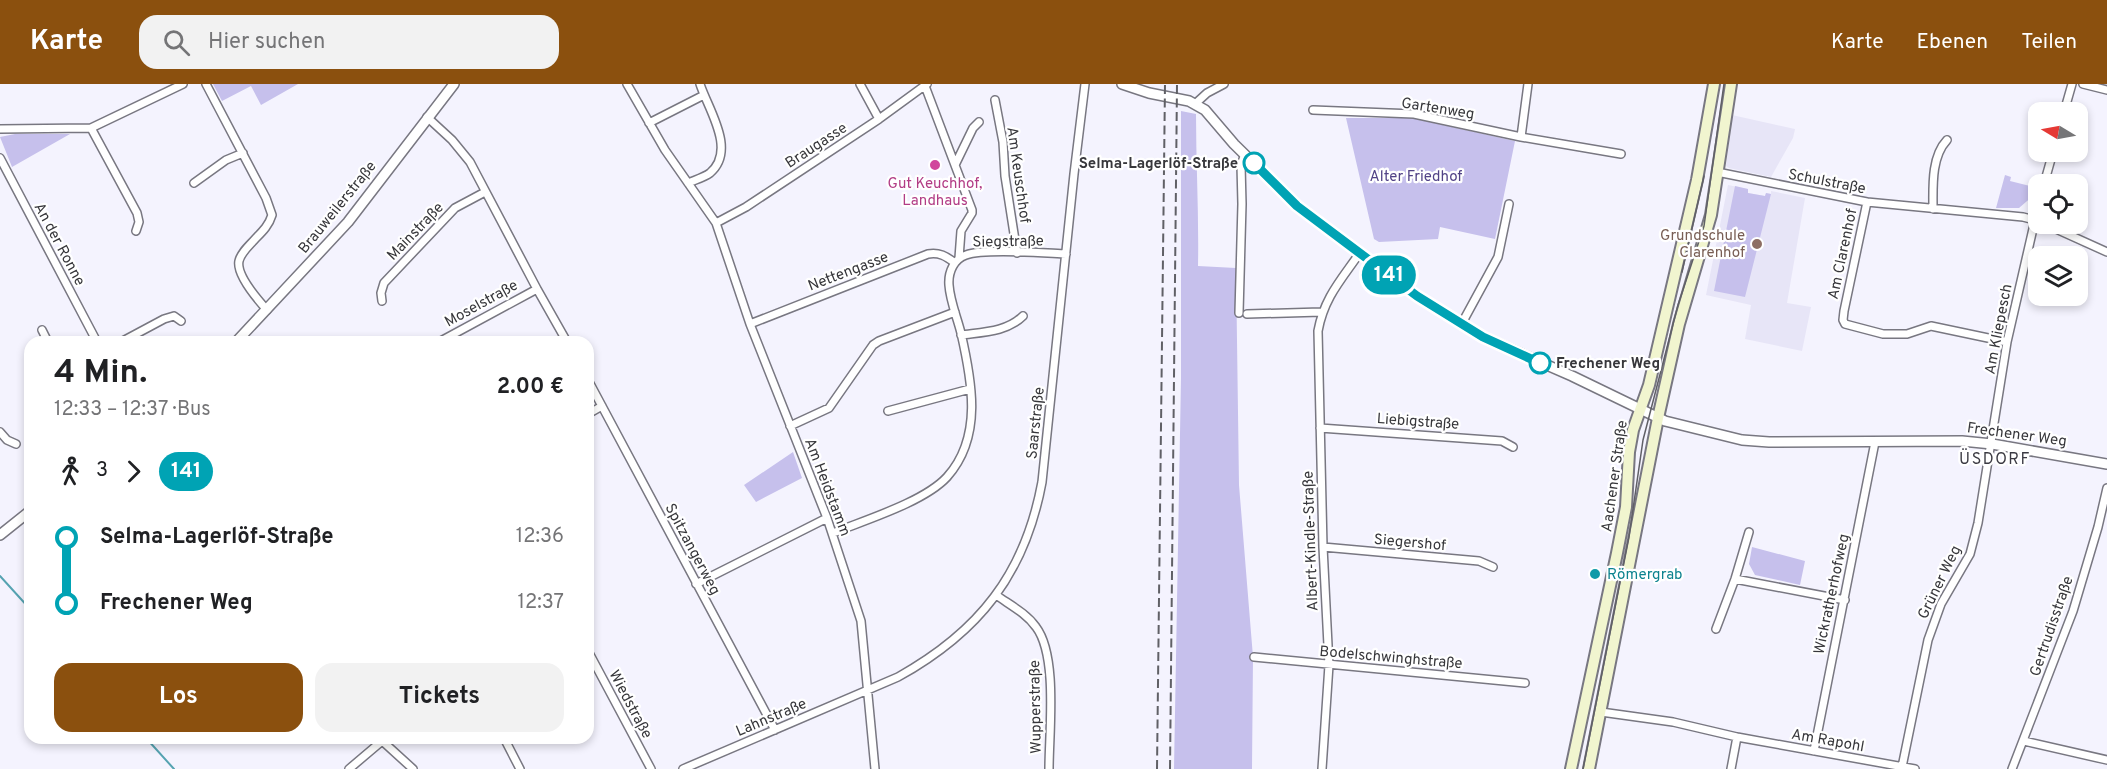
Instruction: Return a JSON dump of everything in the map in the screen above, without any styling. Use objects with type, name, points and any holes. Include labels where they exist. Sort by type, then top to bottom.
[{"type":"main road","name":"Aachener Straße","points":[[1571,769],[1626,507],[1629,452],[1633,430],[1649,385],[1697,180],[1714,84]]},
{"type":"main road","name":"Aachener Straße","points":[[1589,769],[1658,418],[1681,315],[1706,236],[1731,84]]},
{"type":"main road","points":[[1588,689],[1593,707],[1601,712]]},
{"type":"main road","points":[[1581,718],[1601,712]]},
{"type":"street","points":[[0,129],[91,128],[183,84]]},
{"type":"street","points":[[206,84],[243,153],[272,215],[266,228],[243,252],[239,260],[239,268],[252,293],[267,310]]},
{"type":"street","name":"Brauweilerstraße","points":[[242,336],[348,222],[454,84]]},
{"type":"street","name":"Am Heidstamm","points":[[627,84],[664,150],[716,223],[750,324],[833,533],[861,621],[875,769]]},
{"type":"street","points":[[688,183],[710,173],[721,151],[722,139],[700,84]]},
{"type":"street","points":[[860,84],[879,119]]},
{"type":"street","name":"Saarstraße","points":[[869,690],[926,662],[965,632],[996,595],[1026,542],[1036,512],[1046,451],[1085,84]]},
{"type":"street","points":[[1122,84],[1196,104],[1207,93],[1224,84]]},
{"type":"street","points":[[1521,137],[1528,84]]},
{"type":"street","points":[[2067,102],[2072,84]]},
{"type":"street","points":[[2083,84],[2107,90]]},
{"type":"street","points":[[926,85],[972,213],[961,231],[957,261]]},
{"type":"street","name":"Braugasse","points":[[716,223],[754,201],[879,119],[926,85]]},
{"type":"street","points":[[649,123],[704,95]]},
{"type":"street","name":"Am Keuschhof","points":[[995,100],[1003,142],[1005,176],[1017,253]]},
{"type":"street","name":"Frechener Weg","points":[[1196,104],[1205,110],[1234,144],[1297,206],[1417,296],[1461,325],[1498,345],[1572,376],[1658,418],[1742,440],[1769,442],[1962,441],[2107,464]]},
{"type":"street","name":"Gartenweg","points":[[1313,110],[1414,114],[1521,137],[1621,154]]},
{"type":"street","points":[[427,117],[462,151],[564,336]]},
{"type":"street","points":[[955,165],[973,128],[979,122]]},
{"type":"street","points":[[91,128],[137,213],[139,222],[136,231]]},
{"type":"street","points":[[1933,209],[1937,158],[1940,148],[1947,140]]},
{"type":"street","points":[[194,183],[226,160],[243,153]]},
{"type":"street","points":[[1245,154],[1241,165],[1243,314],[1321,312]]},
{"type":"street","name":"An der Ronne","points":[[0,158],[4,175],[94,336]]},
{"type":"street","name":"Schulstraße","points":[[1717,172],[1867,202],[2028,219]]},
{"type":"street","name":"Mainstraße","points":[[382,301],[381,293],[384,283],[455,208],[485,192]]},
{"type":"street","name":"Am Clarenhof","points":[[1867,202],[1844,311],[1845,324],[1884,334],[1907,334],[1931,326],[2007,342]]},
{"type":"street","points":[[1461,325],[1498,257],[1509,204]]},
{"type":"street","name":"Am Kliepesch","points":[[1992,444],[2007,342],[2034,234]]},
{"type":"street","points":[[2067,234],[2107,252]]},
{"type":"street","name":"Nettengasse","points":[[750,324],[928,254],[936,253],[957,261]]},
{"type":"street","name":"Siegstraße","points":[[833,533],[932,490],[945,478],[964,453],[969,439],[972,412],[961,335],[949,285],[951,269],[957,261],[974,253],[1066,254]]},
{"type":"street","name":"Albert-Kindle-Straße","points":[[1322,769],[1329,665],[1323,547],[1318,331],[1321,312],[1327,299],[1359,254]]},
{"type":"street","name":"Moselstraße","points":[[450,336],[537,289]]},
{"type":"street","points":[[790,426],[829,408],[873,345],[955,312]]},
{"type":"street","points":[[132,336],[164,319],[174,316],[181,321]]},
{"type":"street","points":[[961,335],[1007,327],[1015,324],[1023,316]]},
{"type":"street","points":[[42,330],[45,336]]},
{"type":"street","points":[[888,411],[970,389]]},
{"type":"street","name":"Spitzangerweg","points":[[594,391],[775,730]]},
{"type":"street","points":[[594,411],[602,406]]},
{"type":"street","name":"Liebigstraße","points":[[1320,428],[1502,441],[1513,447]]},
{"type":"street","points":[[0,432],[7,440],[16,444]]},
{"type":"street","name":"Wickratherhofweg","points":[[1814,752],[1875,442]]},
{"type":"street","name":"Grüner Weg","points":[[1902,767],[1928,640],[1941,604],[1970,554],[1978,524],[1992,444]]},
{"type":"street","name":"Gertrudisstraße","points":[[2012,769],[2073,611],[2107,488]]},
{"type":"street","points":[[0,535],[24,516]]},
{"type":"street","points":[[696,584],[827,518]]},
{"type":"street","points":[[1716,629],[1735,579],[1749,532]]},
{"type":"street","name":"Siegershof","points":[[1323,547],[1479,561],[1493,567]]},
{"type":"street","points":[[1735,579],[1845,600]]},
{"type":"street","name":"Wupperstraße","points":[[996,595],[1029,619],[1043,638],[1047,650],[1050,684],[1049,769]]},
{"type":"street","name":"Bodelschwinghstraße","points":[[1254,657],[1525,683]]},
{"type":"street","name":"Wiedstraße","points":[[594,662],[651,769]]},
{"type":"street","name":"Lahnstraße","points":[[683,769],[698,766],[869,690]]},
{"type":"street","name":"Am Rapohl","points":[[1601,712],[1673,722],[1814,752],[1915,769]]},
{"type":"street","points":[[1731,769],[1737,737]]},
{"type":"street","points":[[2024,741],[2107,760]]},
{"type":"street","points":[[349,769],[375,744]]},
{"type":"street","points":[[386,744],[413,769]]},
{"type":"street","points":[[507,744],[520,769]]},
{"type":"shaded area","points":[[1732,115],[1795,129],[1793,138],[1771,177],[1726,166]]},
{"type":"shaded area","name":"Grundschule Clarenhof","points":[[1728,185],[1748,189],[1748,193],[1765,196],[1766,193],[1771,194],[1771,191],[1805,198],[1787,303],[1811,307],[1802,351],[1745,339],[1751,305],[1706,295]]},
{"type":"green space","points":[[213,84],[298,84],[261,105],[251,86],[222,101]]},
{"type":"green space","points":[[1181,111],[1196,114],[1198,266],[1236,268],[1239,485],[1253,657],[1252,769],[1174,769],[1181,378]]},
{"type":"green space","name":"Alter Friedhof","points":[[1346,118],[1411,118],[1515,141],[1495,239],[1440,227],[1438,239],[1379,242],[1374,239]]},
{"type":"green space","points":[[15,134],[70,134],[12,167],[0,137]]},
{"type":"green space","points":[[2005,175],[2011,177],[2010,181],[2028,186],[2028,200],[2019,208],[1996,208]]},
{"type":"green space","points":[[1735,186],[1748,189],[1748,193],[1765,196],[1766,193],[1771,194],[1745,297],[1714,291]]},
{"type":"green space","points":[[793,452],[802,478],[756,502],[744,485]]},
{"type":"green space","points":[[1752,547],[1805,561],[1800,585],[1755,575],[1749,564]]},
{"type":"waterway","points":[[0,576],[24,602]]},
{"type":"waterway","points":[[151,744],[174,769]]},
{"type":"tram line","points":[[1583,769],[1629,537],[1643,440],[1678,305],[1704,226],[1724,84]]},
{"type":"tram line","points":[[1682,272],[1704,176]]},
{"type":"railway","points":[[1157,769],[1165,84]]},
{"type":"railway","points":[[1170,769],[1177,84]]},
{"type":"bus line","name":"141","points":[[1254,163],[1297,206],[1417,296],[1483,337],[1540,363]]},
{"type":"place","name":"Selma-Lagerlöf-Straße","points":[[1254,163]]},
{"type":"place","name":"Gut Keuchhof, Landhaus","points":[[935,165]]},
{"type":"place","name":"Grundschule Clarenhof","points":[[1757,244]]},
{"type":"place","name":"Frechener Weg","points":[[1540,363]]},
{"type":"place","name":"Römergrab","points":[[1595,574]]},
{"type":"district","name":"ÜSDORF","points":[[1995,458]]}]
